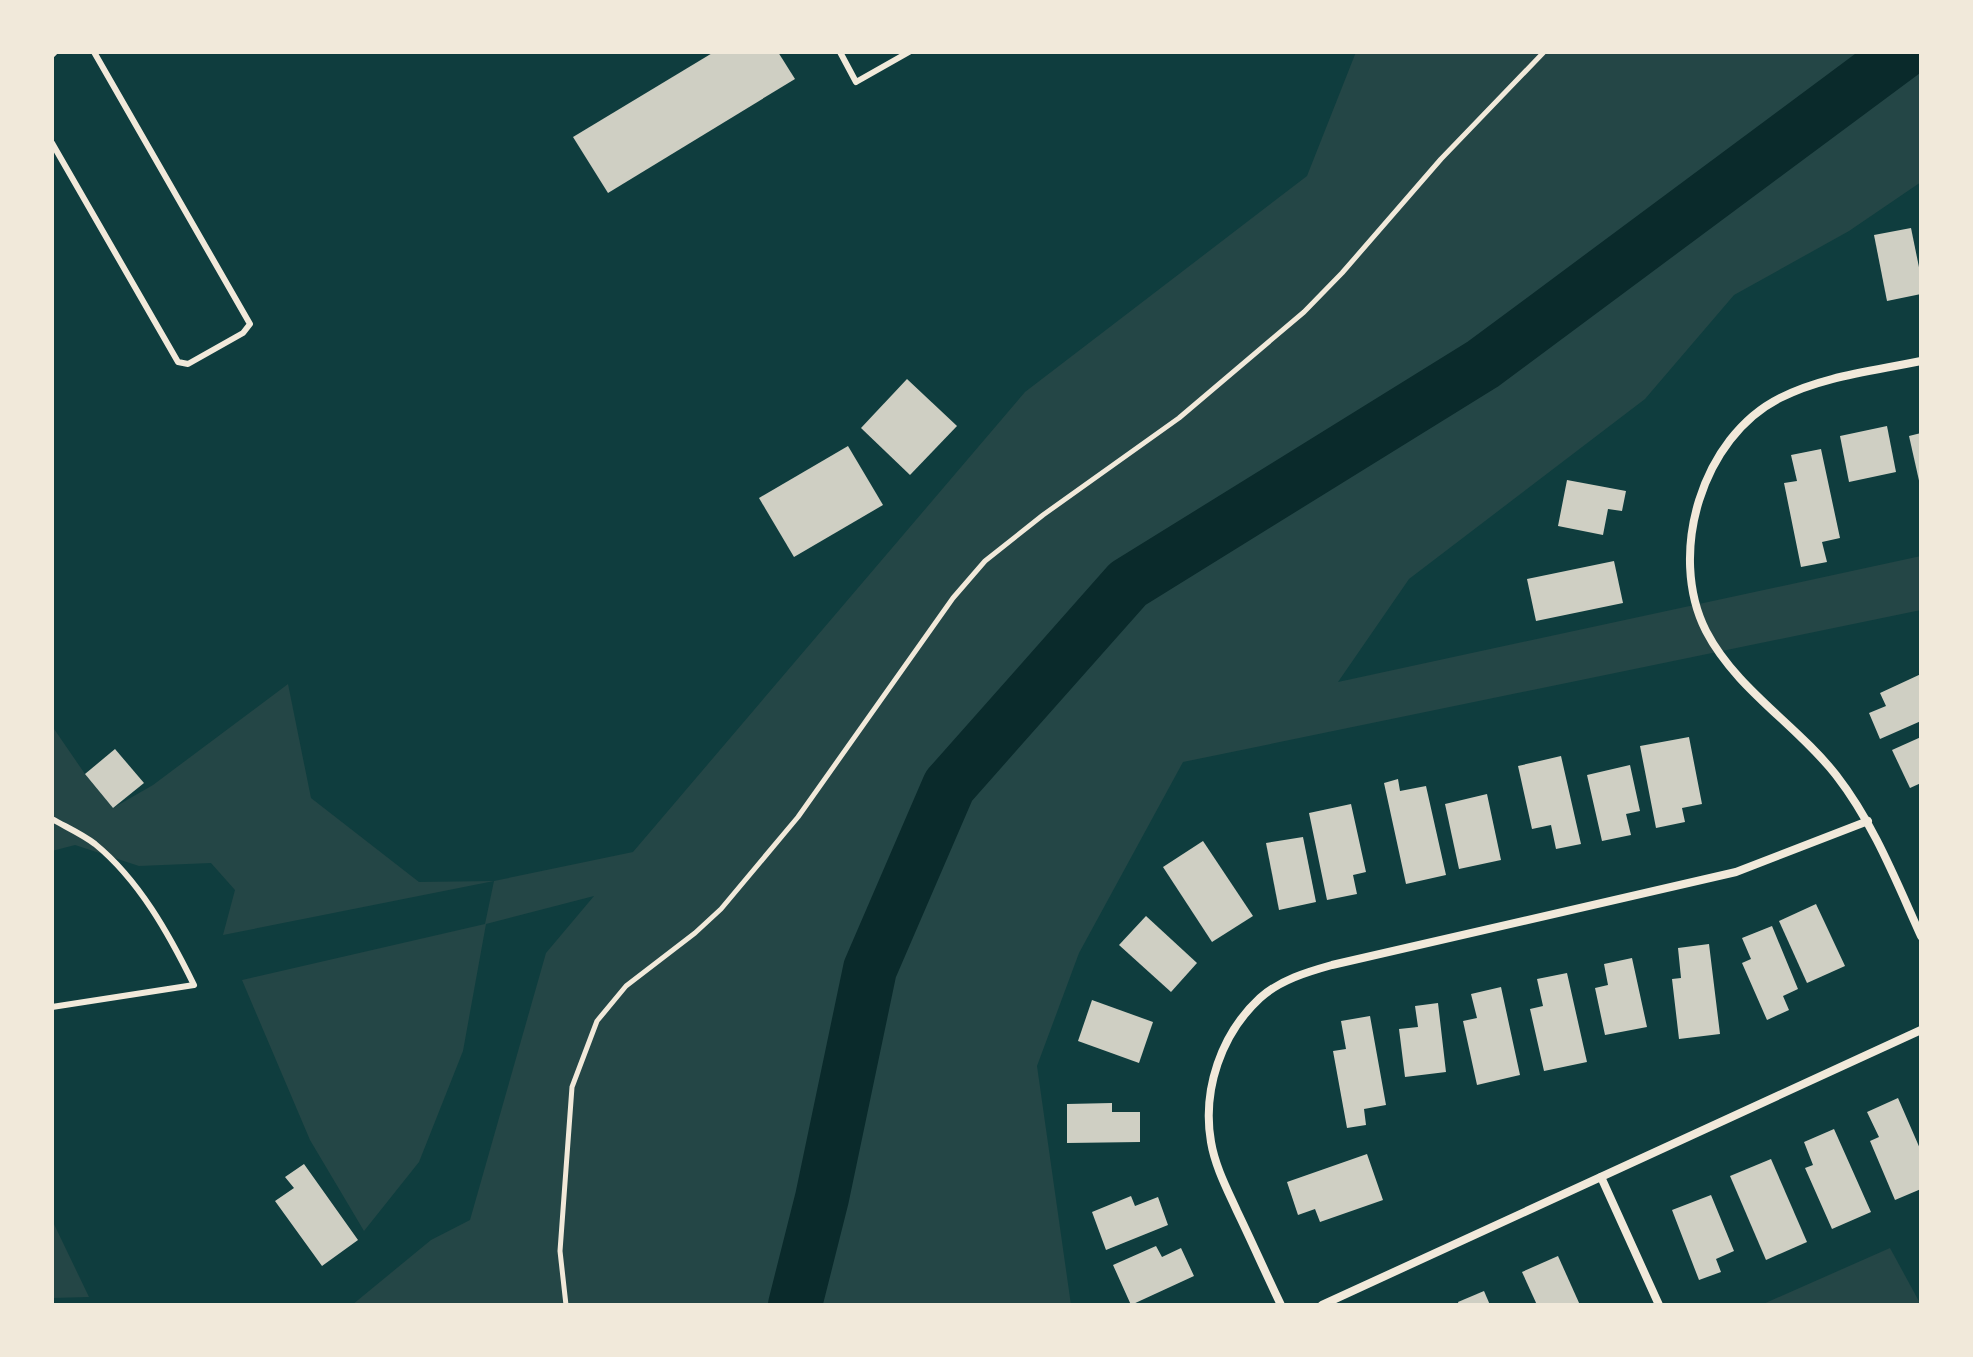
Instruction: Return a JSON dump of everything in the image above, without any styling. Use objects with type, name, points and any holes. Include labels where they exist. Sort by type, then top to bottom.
[{"type":"street","points":[[1921,361],[1814,384],[1777,399],[1751,420],[1727,444],[1709,471],[1694,515],[1689,561],[1691,584],[1706,630],[1722,656],[1834,773],[1868,821],[1921,936]]},
{"type":"street","points":[[1281,1305],[1221,1175],[1211,1144],[1209,1121],[1212,1078],[1220,1055],[1231,1035],[1260,999],[1282,983],[1306,972],[1736,872],[1868,821]]},
{"type":"street","points":[[1322,1305],[1921,1030]]},
{"type":"street","points":[[1601,1177],[1659,1305]]},
{"type":"lane","points":[[52,143],[178,362],[188,364],[243,333],[250,324],[94,52]]},
{"type":"lane","points":[[840,52],[856,82],[909,52]]},
{"type":"lane","points":[[52,819],[94,843],[132,884],[164,925],[194,985],[52,1007]]},
{"type":"path","points":[[566,1305],[560,1251],[572,1087],[597,1021],[626,986],[721,909],[789,829],[953,598],[985,561],[1043,515],[1179,418],[1304,312],[1441,159],[1544,52]]},
{"type":"shaded area","points":[[1356,52],[1921,52],[1921,182],[1849,231],[1734,295],[1645,399],[1409,579],[1338,682],[1921,556],[1921,610],[1183,762],[1079,953],[1037,1066],[1071,1305],[352,1305],[431,1240],[470,1220],[546,953],[594,896],[486,924],[463,1051],[419,1162],[364,1231],[310,1140],[242,980],[485,924],[494,881],[633,852],[1025,392],[1307,176]]},
{"type":"shaded area","points":[[288,684],[311,798],[419,882],[494,881],[223,935],[235,890],[211,863],[139,866],[75,845],[52,851],[52,726],[113,808],[153,785]]},
{"type":"shaded area","points":[[52,1220],[89,1297],[52,1298]]},
{"type":"shaded area","points":[[1890,1248],[1921,1305],[1761,1305]]},
{"type":"building","points":[[714,52],[778,52],[795,79],[608,193],[573,137]]},
{"type":"building","points":[[1911,228],[1921,277],[1921,294],[1887,301],[1874,235]]},
{"type":"building","points":[[907,379],[957,426],[910,475],[861,428]]},
{"type":"building","points":[[1887,426],[1896,472],[1849,482],[1840,436]]},
{"type":"building","points":[[1921,433],[1921,485],[1920,485],[1909,436]]},
{"type":"building","points":[[848,446],[883,505],[794,557],[759,498]]},
{"type":"building","points":[[1821,449],[1840,538],[1822,542],[1827,562],[1801,567],[1784,483],[1797,481],[1791,455]]},
{"type":"building","points":[[1567,480],[1626,491],[1622,511],[1608,509],[1603,535],[1558,526]]},
{"type":"building","points":[[1614,561],[1623,603],[1536,621],[1527,579]]},
{"type":"building","points":[[1921,674],[1921,721],[1880,739],[1869,713],[1886,706],[1880,693]]},
{"type":"building","points":[[1689,737],[1702,804],[1682,808],[1685,822],[1656,828],[1640,746]]},
{"type":"building","points":[[1921,737],[1921,783],[1910,788],[1892,750]]},
{"type":"building","points":[[115,749],[144,783],[113,808],[85,774]]},
{"type":"building","points":[[1561,756],[1581,844],[1556,849],[1551,825],[1532,829],[1518,766]]},
{"type":"building","points":[[1630,765],[1640,811],[1626,814],[1631,835],[1602,841],[1587,775]]},
{"type":"building","points":[[1398,779],[1400,791],[1426,786],[1446,875],[1406,884],[1384,783]]},
{"type":"building","points":[[1487,794],[1501,860],[1459,869],[1445,804]]},
{"type":"building","points":[[1351,804],[1366,872],[1353,875],[1357,894],[1327,900],[1309,813]]},
{"type":"building","points":[[1303,837],[1316,902],[1279,910],[1266,843]]},
{"type":"building","points":[[1203,841],[1253,916],[1212,942],[1163,867]]},
{"type":"building","points":[[1816,904],[1845,966],[1807,983],[1779,921]]},
{"type":"building","points":[[1146,916],[1197,963],[1171,992],[1119,945]]},
{"type":"building","points":[[1772,926],[1798,989],[1783,996],[1789,1010],[1767,1020],[1742,963],[1751,959],[1742,938]]},
{"type":"building","points":[[1709,944],[1720,1034],[1679,1039],[1672,979],[1681,978],[1678,948]]},
{"type":"building","points":[[1632,958],[1647,1027],[1605,1035],[1595,988],[1608,985],[1604,964]]},
{"type":"building","points":[[1567,973],[1587,1062],[1544,1071],[1530,1009],[1543,1006],[1537,979]]},
{"type":"building","points":[[1501,987],[1520,1075],[1477,1085],[1463,1021],[1477,1018],[1471,994]]},
{"type":"building","points":[[1092,1000],[1153,1022],[1139,1063],[1078,1041]]},
{"type":"building","points":[[1438,1003],[1446,1072],[1405,1077],[1399,1029],[1418,1027],[1415,1006]]},
{"type":"building","points":[[1370,1016],[1386,1105],[1364,1109],[1366,1125],[1347,1128],[1333,1051],[1346,1049],[1341,1021]]},
{"type":"building","points":[[1898,1098],[1921,1151],[1921,1189],[1895,1200],[1870,1141],[1879,1137],[1867,1112]]},
{"type":"building","points":[[1112,1103],[1112,1112],[1140,1112],[1140,1142],[1067,1143],[1067,1104]]},
{"type":"building","points":[[1834,1129],[1871,1212],[1832,1229],[1805,1168],[1813,1165],[1804,1142]]},
{"type":"building","points":[[1367,1154],[1383,1200],[1320,1222],[1315,1209],[1298,1215],[1287,1182]]},
{"type":"building","points":[[1771,1159],[1807,1242],[1766,1260],[1730,1176]]},
{"type":"building","points":[[304,1164],[358,1240],[322,1266],[275,1201],[294,1188],[285,1177]]},
{"type":"building","points":[[1711,1195],[1734,1251],[1716,1259],[1721,1272],[1699,1280],[1672,1210]]},
{"type":"building","points":[[1131,1196],[1135,1206],[1158,1197],[1168,1225],[1106,1250],[1092,1212]]},
{"type":"building","points":[[1156,1246],[1162,1257],[1181,1248],[1194,1276],[1131,1305],[1113,1265]]},
{"type":"building","points":[[1558,1256],[1580,1305],[1537,1305],[1522,1272]]},
{"type":"building","points":[[1484,1291],[1490,1305],[1459,1305],[1458,1302]]},
{"type":"waterway","points":[[795,1305],[822,1198],[870,969],[949,786],[1128,584],[1483,364],[1903,52]]}]
